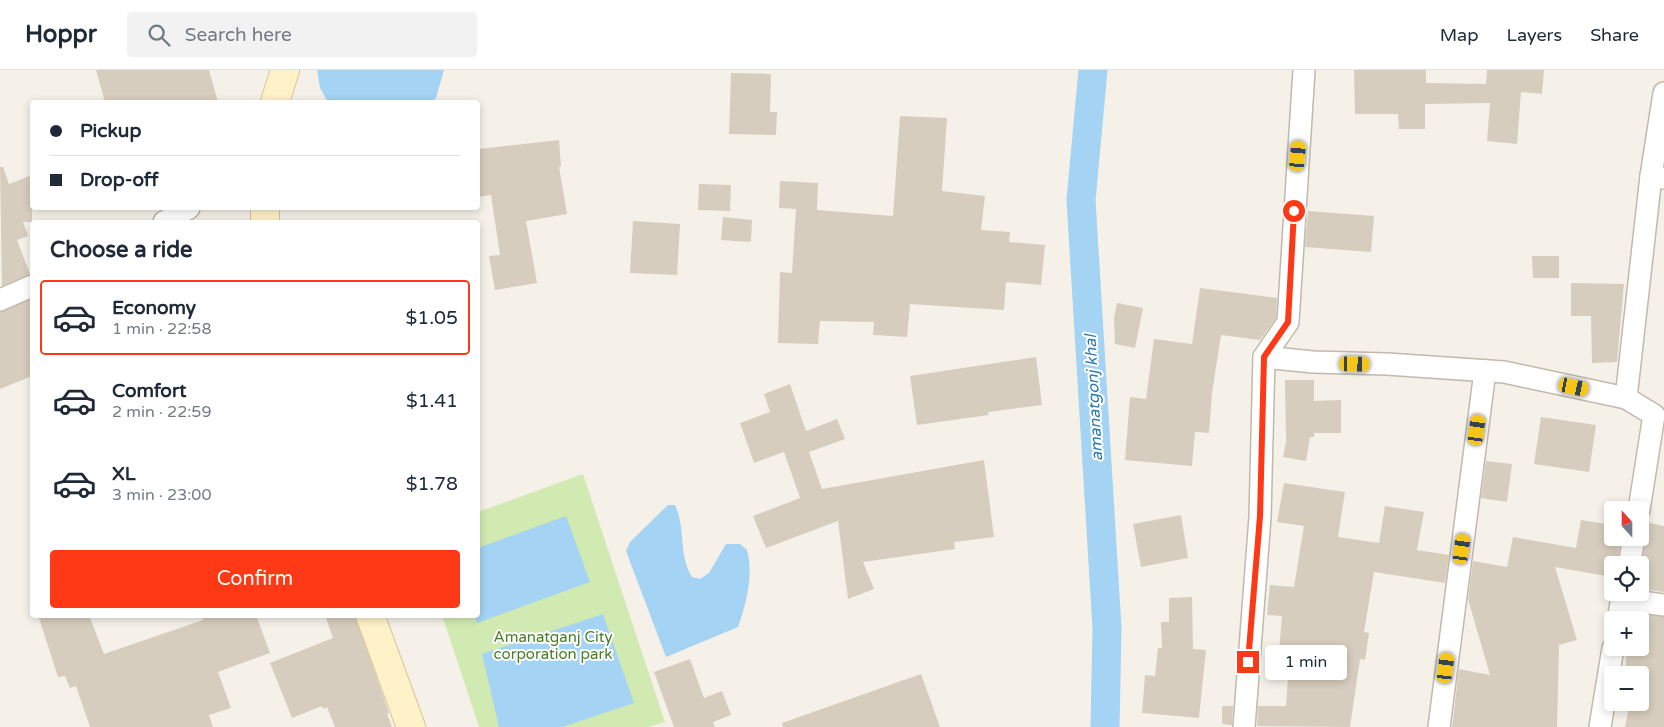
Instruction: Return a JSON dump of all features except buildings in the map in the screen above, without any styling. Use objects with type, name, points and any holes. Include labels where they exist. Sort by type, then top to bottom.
[{"type":"main road","points":[[276,100],[285,70]]},
{"type":"main road","points":[[371,618],[411,727]]},
{"type":"street","points":[[1244,727],[1260,516],[1264,357],[1288,322],[1304,70]]},
{"type":"street","points":[[1626,398],[1658,177],[1664,93]]},
{"type":"street","points":[[168,220],[185,210]]},
{"type":"street","points":[[0,300],[30,287]]},
{"type":"street","points":[[1264,357],[1313,362],[1387,364],[1504,372],[1626,398],[1659,417],[1641,501]]},
{"type":"street","points":[[1439,727],[1485,371]]},
{"type":"street","points":[[1645,601],[1664,605]]},
{"type":"street","points":[[1600,727],[1612,656]]},
{"type":"green space","name":"Amanatganj City corporation park","points":[[583,474],[665,722],[648,727],[479,727],[443,618],[480,618],[480,511]]},
{"type":"water","points":[[317,70],[444,70],[436,98],[433,100],[327,100],[320,88]]},
{"type":"water","points":[[668,505],[675,505],[678,514],[685,559],[692,577],[700,579],[709,573],[726,544],[740,544],[747,550],[750,569],[744,609],[738,627],[666,657],[626,551],[630,542]]},
{"type":"water","points":[[566,516],[590,582],[477,623],[475,618],[480,618],[480,547]]},
{"type":"water","points":[[603,614],[634,703],[562,727],[499,727],[482,654]]},
{"type":"waterway","name":"amanatgonj khal","points":[[1093,70],[1081,200],[1107,628],[1105,727]]},
{"type":"route","points":[[1248,662],[1260,516],[1264,357],[1288,322],[1294,211]]}]
